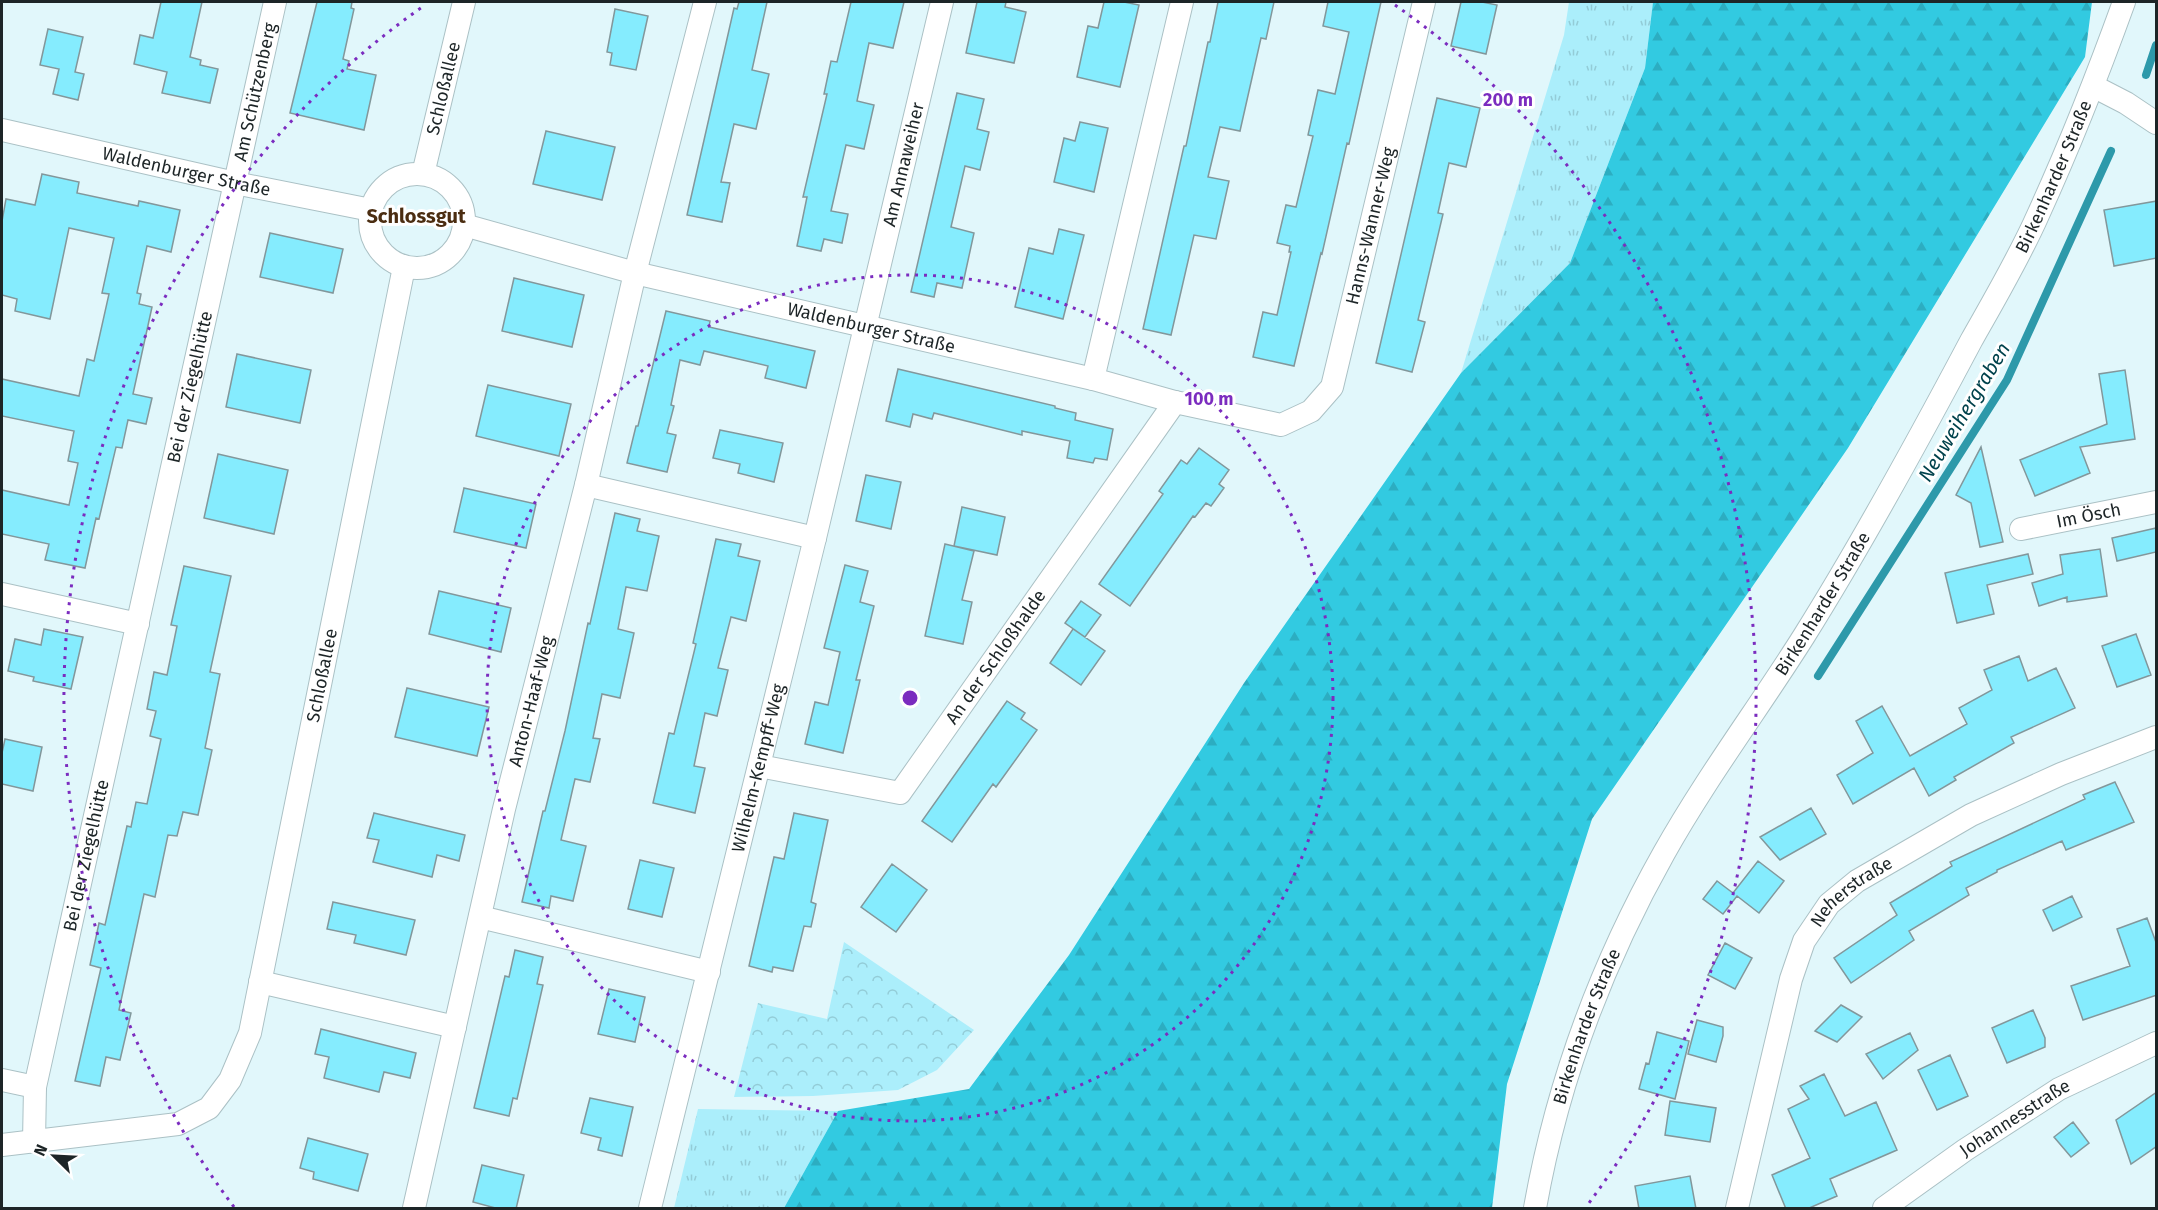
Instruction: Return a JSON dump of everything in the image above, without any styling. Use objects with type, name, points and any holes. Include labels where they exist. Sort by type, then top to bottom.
[{"type":"street","name":"Am Schützenberg","points":[[235,183],[275,2]]},
{"type":"street","name":"Schloßallee","points":[[423,174],[464,2]]},
{"type":"street","points":[[635,273],[705,2]]},
{"type":"street","name":"Am Annaweiher","points":[[866,327],[942,2]]},
{"type":"street","points":[[1093,379],[1182,2]]},
{"type":"street","name":"Hanns-Wanner-Weg","points":[[1281,424],[1311,411],[1332,387],[1424,2]]},
{"type":"street","name":"Birkenharder Straße","points":[[1535,1209],[1567,1074],[1593,1001],[1625,930],[1664,854],[1708,781],[1804,636],[1922,435],[2037,219],[2093,86],[2124,2]]},
{"type":"street","points":[[2093,86],[2126,102],[2157,123]]},
{"type":"street","name":"Waldenburger Straße","points":[[2,130],[235,183],[371,210]]},
{"type":"street","points":[[423,174],[440,180],[454,191],[462,207],[464,225],[458,245],[444,260],[425,268],[404,267],[388,259],[376,245],[370,228],[371,210],[385,186],[403,177],[423,174]]},
{"type":"street","name":"Bei der Ziegelhütte","points":[[34,1142],[35,1087],[235,183]]},
{"type":"street","name":"Waldenburger Straße","points":[[464,225],[635,273],[1093,379],[1175,402],[1281,424]]},
{"type":"street","name":"Schloßallee","points":[[2,1146],[178,1124],[209,1108],[230,1080],[250,1033],[404,267]]},
{"type":"street","name":"Anton-Haaf-Weg","points":[[414,1209],[504,809],[586,485],[635,273]]},
{"type":"street","name":"Wilhelm-Kempff-Weg","points":[[650,1209],[866,327]]},
{"type":"street","name":"An der Schloßhalde","points":[[759,766],[900,793],[1175,402]]},
{"type":"street","points":[[586,485],[815,537]]},
{"type":"street","name":"Im Ösch","points":[[2021,529],[2157,502]]},
{"type":"street","points":[[2,594],[138,624]]},
{"type":"street","name":"Neherstraße","points":[[1737,1209],[1791,979],[1804,941],[1829,904],[1857,881],[1971,815],[2061,774],[2157,737]]},
{"type":"street","points":[[480,917],[709,972]]},
{"type":"street","points":[[260,982],[455,1027]]},
{"type":"street","name":"Johannesstraße","points":[[1884,1209],[1965,1150],[2059,1089],[2157,1043]]},
{"type":"street","points":[[2,1080],[35,1087]]},
{"type":"green space","points":[[1569,2],[1653,2],[1645,68],[1570,263],[1461,373],[1564,35]]},
{"type":"green space","points":[[1653,2],[2092,2],[2085,57],[1848,448],[1592,819],[1507,1084],[1492,1208],[784,1208],[838,1111],[969,1089],[1069,955],[1244,683],[1461,373],[1570,263],[1645,68]]},
{"type":"green space","points":[[844,942],[974,1030],[937,1070],[898,1090],[813,1096],[734,1097],[758,1003],[827,1019]]},
{"type":"green space","points":[[698,1109],[838,1111],[784,1208],[674,1208]]},
{"type":"building","points":[[161,2],[202,2],[190,57],[201,60],[200,65],[218,69],[210,103],[162,93],[167,72],[134,64],[140,35],[153,38]]},
{"type":"building","points":[[317,2],[352,2],[351,8],[354,9],[343,59],[349,61],[347,69],[376,75],[364,130],[290,113]]},
{"type":"building","points":[[739,2],[767,2],[752,70],[769,74],[756,129],[734,124],[721,182],[730,183],[722,222],[687,215],[734,8],[737,9]]},
{"type":"building","points":[[851,2],[904,2],[893,48],[869,43],[857,101],[874,105],[864,149],[846,145],[831,211],[848,214],[842,243],[824,239],[821,251],[797,246],[807,197],[803,197],[827,94],[824,94],[831,61],[837,62]]},
{"type":"building","points":[[977,2],[1006,2],[1005,7],[1026,12],[1014,63],[966,53]]},
{"type":"building","points":[[1104,2],[1139,5],[1120,87],[1077,77],[1088,26],[1098,28]]},
{"type":"building","points":[[1218,2],[1274,2],[1266,39],[1261,38],[1240,131],[1220,127],[1208,177],[1229,181],[1216,239],[1194,235],[1171,335],[1143,329]]},
{"type":"building","points":[[1328,2],[1381,2],[1349,144],[1347,143],[1294,366],[1253,357],[1263,312],[1277,315],[1291,252],[1289,252],[1290,246],[1277,243],[1286,205],[1296,207],[1313,136],[1308,135],[1318,90],[1335,94],[1349,32],[1323,26]]},
{"type":"building","points":[[1461,2],[1497,5],[1486,54],[1451,46]]},
{"type":"building","points":[[615,9],[648,16],[636,70],[610,65],[612,53],[607,52]]},
{"type":"building","points":[[48,29],[83,37],[75,72],[84,74],[78,100],[53,94],[59,69],[40,65]]},
{"type":"building","points":[[957,93],[984,99],[977,129],[989,132],[980,170],[965,166],[951,227],[974,233],[962,288],[937,283],[934,297],[911,292]]},
{"type":"building","points":[[1437,98],[1480,108],[1466,167],[1449,163],[1438,213],[1443,214],[1418,320],[1425,322],[1412,372],[1376,363]]},
{"type":"building","points":[[1080,122],[1108,128],[1094,192],[1054,182],[1064,138],[1075,141]]},
{"type":"building","points":[[546,131],[615,147],[602,200],[533,184]]},
{"type":"building","points":[[42,174],[79,182],[77,193],[138,206],[139,201],[180,210],[171,252],[147,246],[137,293],[141,294],[139,304],[152,307],[133,394],[152,398],[146,424],[128,420],[122,448],[116,447],[85,568],[45,560],[49,544],[2,534],[2,490],[69,505],[78,463],[68,461],[74,431],[2,416],[2,379],[79,396],[87,359],[94,361],[109,294],[102,293],[114,238],[69,228],[50,319],[15,311],[17,299],[2,295],[2,221],[6,199],[35,205]]},
{"type":"building","points":[[2157,201],[2157,258],[2114,266],[2104,210]]},
{"type":"building","points":[[1059,229],[1084,235],[1063,319],[1015,307],[1029,248],[1053,254]]},
{"type":"building","points":[[270,233],[343,249],[333,293],[260,277]]},
{"type":"building","points":[[514,278],[584,295],[572,347],[502,331]]},
{"type":"building","points":[[666,311],[710,321],[709,327],[815,351],[806,388],[765,378],[768,366],[704,351],[700,365],[680,360],[671,405],[674,406],[667,433],[676,435],[667,472],[627,463]]},
{"type":"building","points":[[237,354],[311,370],[300,423],[226,407]]},
{"type":"building","points":[[898,369],[1055,406],[1055,408],[1076,413],[1075,420],[1113,429],[1107,460],[1095,458],[1093,463],[1067,458],[1070,441],[1022,431],[1022,435],[934,413],[932,419],[913,414],[910,427],[886,421]]},
{"type":"building","points":[[2125,370],[2135,439],[2080,447],[2090,473],[2035,496],[2020,460],[2107,424],[2099,374]]},
{"type":"building","points":[[488,385],[571,404],[559,456],[476,436]]},
{"type":"building","points":[[720,430],[783,443],[774,482],[738,473],[740,464],[713,458]]},
{"type":"building","points":[[1981,447],[2003,542],[1980,547],[1971,503],[1956,495]]},
{"type":"building","points":[[1199,448],[1229,470],[1219,484],[1224,488],[1211,506],[1206,503],[1195,517],[1193,516],[1130,606],[1099,584],[1163,494],[1159,491],[1181,460],[1187,464]]},
{"type":"building","points":[[218,454],[288,470],[274,534],[204,518]]},
{"type":"building","points":[[866,475],[901,482],[891,529],[856,521]]},
{"type":"building","points":[[464,488],[536,504],[526,548],[454,532]]},
{"type":"building","points":[[962,507],[1005,517],[997,555],[954,546]]},
{"type":"building","points":[[615,513],[640,519],[637,531],[659,536],[647,591],[626,587],[618,629],[634,633],[620,698],[602,694],[593,738],[600,739],[590,782],[575,779],[561,840],[586,846],[573,901],[551,896],[549,908],[522,902],[543,811],[545,811],[565,731]]},
{"type":"building","points":[[2156,528],[2156,552],[2117,561],[2112,538]]},
{"type":"building","points":[[716,539],[741,544],[738,556],[760,561],[746,621],[731,617],[718,668],[728,670],[717,716],[705,713],[694,766],[705,768],[695,813],[653,803],[669,733],[674,734],[696,644],[693,643]]},
{"type":"building","points":[[945,544],[974,551],[962,600],[972,602],[963,644],[925,636]]},
{"type":"building","points":[[2100,549],[2107,596],[2067,602],[2067,597],[2039,606],[2032,583],[2063,574],[2060,555]]},
{"type":"building","points":[[2028,554],[2033,574],[1987,585],[1994,614],[1957,623],[1945,573]]},
{"type":"building","points":[[845,565],[868,571],[860,602],[874,606],[856,680],[860,680],[843,753],[805,744],[815,702],[828,705],[840,652],[824,648]]},
{"type":"building","points":[[184,566],[231,576],[210,672],[220,674],[205,748],[212,750],[198,815],[183,812],[177,836],[168,835],[155,897],[144,894],[119,1010],[131,1013],[120,1060],[106,1057],[100,1086],[75,1081],[101,968],[90,965],[99,923],[105,925],[127,826],[131,827],[136,802],[147,804],[161,739],[150,736],[156,711],[147,709],[154,672],[167,675],[177,626],[171,625]]},
{"type":"building","points":[[439,591],[511,608],[501,652],[429,634]]},
{"type":"building","points":[[1081,601],[1101,615],[1085,637],[1065,623]]},
{"type":"building","points":[[44,629],[83,637],[71,689],[33,681],[34,677],[8,671],[15,639],[41,645]]},
{"type":"building","points":[[1073,629],[1105,651],[1081,685],[1050,663]]},
{"type":"building","points":[[2136,634],[2151,675],[2117,687],[2102,646]]},
{"type":"building","points":[[2019,656],[2028,681],[2056,668],[2075,708],[2011,737],[2014,743],[1954,777],[1956,780],[1929,796],[1914,768],[1853,804],[1837,775],[1873,753],[1856,721],[1882,706],[1910,756],[1967,724],[1959,708],[1992,690],[1984,670]]},
{"type":"building","points":[[407,688],[489,707],[477,756],[395,737]]},
{"type":"building","points":[[1007,701],[1025,713],[1021,719],[1037,730],[996,787],[993,784],[952,842],[922,821]]},
{"type":"building","points":[[5,739],[42,747],[33,791],[2,784],[2,753]]},
{"type":"building","points":[[2115,782],[2134,822],[2066,850],[2062,841],[1997,870],[1966,888],[1969,895],[1909,931],[1914,940],[1851,983],[1834,958],[1897,915],[1890,903],[1952,866],[1950,862],[2085,799],[2083,795]]},
{"type":"building","points":[[1811,808],[1826,834],[1780,860],[1760,837]]},
{"type":"building","points":[[374,813],[465,835],[459,861],[437,855],[432,877],[373,862],[379,840],[367,838]]},
{"type":"building","points":[[794,813],[828,820],[811,902],[816,904],[811,927],[804,926],[793,971],[773,967],[772,972],[749,966],[774,857],[784,859]]},
{"type":"building","points":[[640,860],[674,868],[662,917],[628,909]]},
{"type":"building","points":[[1758,861],[1784,881],[1759,913],[1737,896],[1723,914],[1703,899],[1717,881],[1733,893]]},
{"type":"building","points":[[892,864],[927,890],[896,932],[861,907]]},
{"type":"building","points":[[2072,896],[2082,917],[2053,931],[2043,910]]},
{"type":"building","points":[[333,902],[415,920],[406,955],[354,943],[356,935],[327,929]]},
{"type":"building","points":[[2147,918],[2157,945],[2157,995],[2083,1020],[2071,986],[2130,966],[2117,929]]},
{"type":"building","points":[[1725,943],[1752,958],[1735,989],[1708,975]]},
{"type":"building","points":[[515,950],[543,957],[537,984],[543,985],[517,1099],[513,1098],[509,1116],[474,1108],[505,976],[509,977]]},
{"type":"building","points":[[609,989],[645,997],[635,1042],[598,1034]]},
{"type":"building","points":[[1841,1005],[1862,1017],[1837,1042],[1815,1031]]},
{"type":"building","points":[[2033,1010],[2045,1038],[2045,1047],[2007,1063],[1992,1028]]},
{"type":"building","points":[[1697,1020],[1723,1027],[1716,1062],[1688,1054]]},
{"type":"building","points":[[321,1029],[416,1053],[410,1078],[384,1072],[379,1092],[324,1078],[329,1057],[315,1054]]},
{"type":"building","points":[[1657,1032],[1689,1041],[1675,1099],[1639,1089],[1646,1063],[1649,1064]]},
{"type":"building","points":[[1910,1033],[1918,1050],[1883,1079],[1866,1054]]},
{"type":"building","points":[[1950,1055],[1968,1096],[1937,1110],[1918,1070]]},
{"type":"building","points":[[1824,1074],[1845,1116],[1876,1102],[1897,1150],[1830,1179],[1837,1196],[1807,1209],[1786,1209],[1772,1175],[1810,1158],[1788,1109],[1809,1099],[1800,1086]]},
{"type":"building","points":[[2157,1092],[2157,1146],[2131,1164],[2116,1120]]},
{"type":"building","points":[[590,1098],[633,1107],[622,1156],[598,1150],[601,1138],[581,1133]]},
{"type":"building","points":[[1670,1101],[1716,1108],[1710,1142],[1665,1135]]},
{"type":"building","points":[[2073,1122],[2089,1143],[2071,1157],[2054,1137]]},
{"type":"building","points":[[308,1138],[368,1154],[358,1191],[313,1179],[314,1172],[300,1168]]},
{"type":"building","points":[[482,1165],[524,1175],[516,1209],[499,1209],[473,1202]]},
{"type":"building","points":[[1690,1176],[1696,1209],[1639,1209],[1635,1186]]},
{"type":"waterway","name":"Neuweihergraben","points":[[2146,75],[2156,45]]},
{"type":"waterway","name":"Neuweihergraben","points":[[1818,676],[2007,380],[2111,151]]},
{"type":"district","name":"Schlossgut","points":[[416,216]]}]
